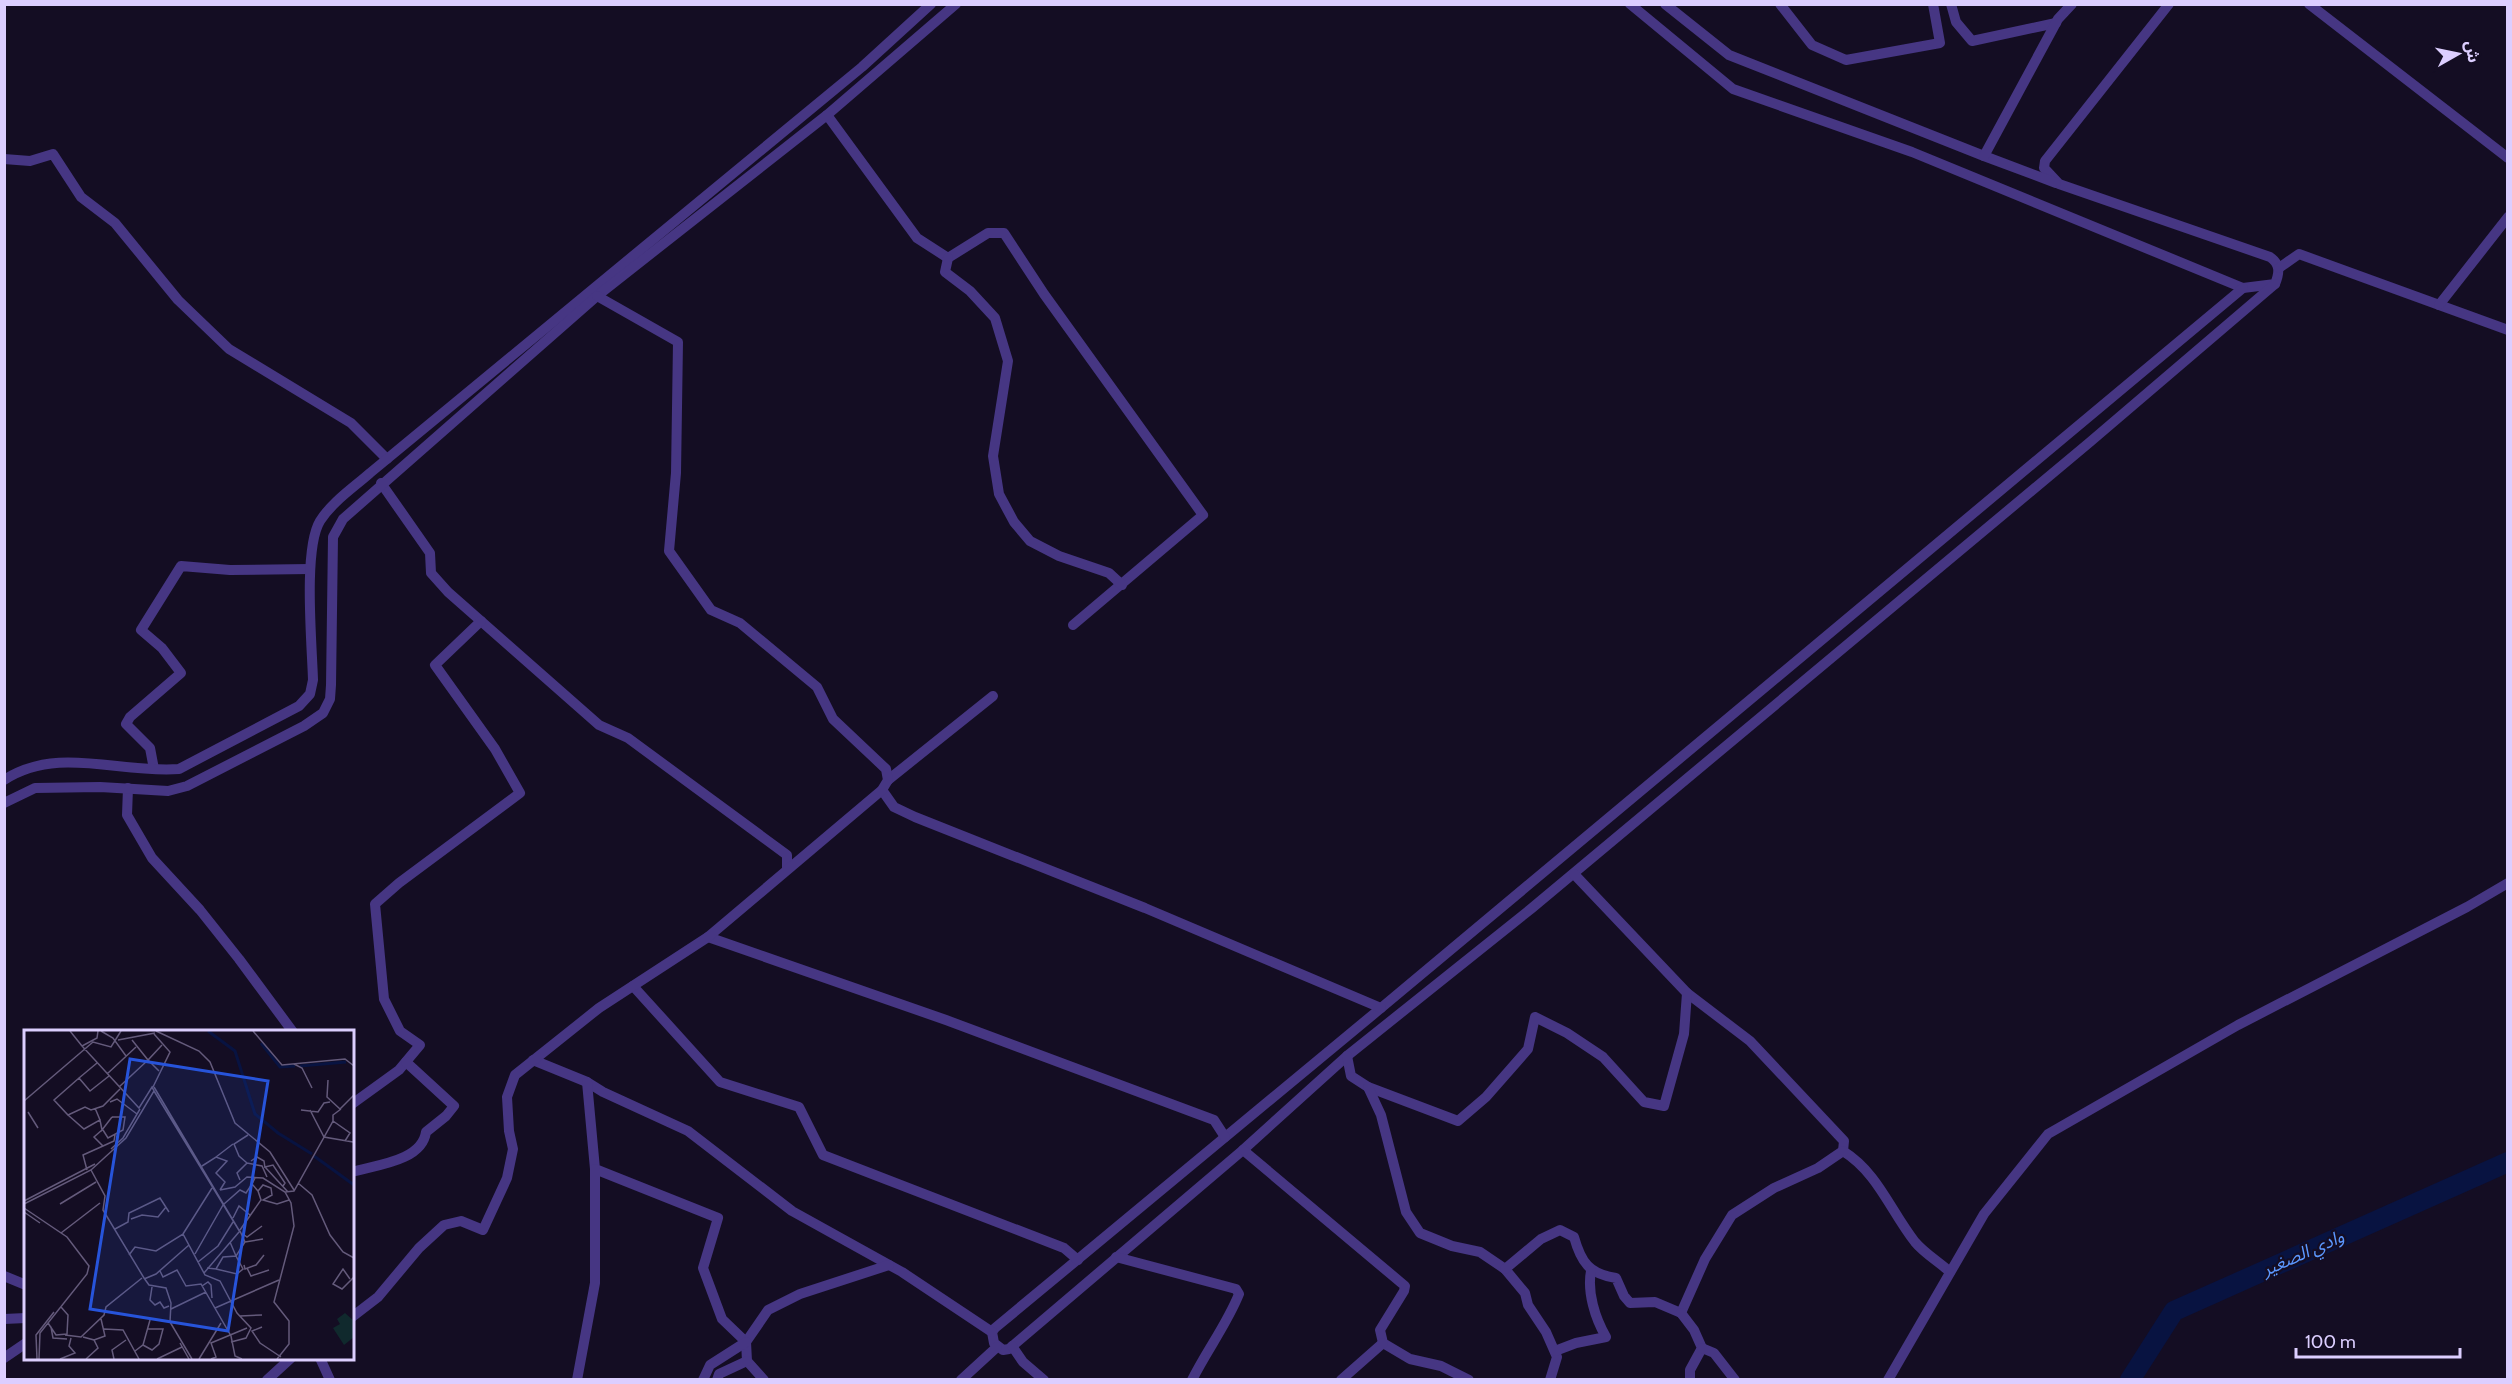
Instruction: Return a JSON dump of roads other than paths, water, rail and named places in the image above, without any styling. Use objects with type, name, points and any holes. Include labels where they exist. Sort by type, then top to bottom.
[{"type":"street","points":[[4,780],[20,770],[67,761],[154,770],[179,769],[299,706],[310,694],[313,680],[310,569],[312,540],[319,522],[329,509],[862,67],[931,4]]},
{"type":"street","points":[[4,803],[35,788],[128,788],[168,791],[187,786],[304,726],[323,712],[330,699],[331,685],[333,537],[342,519],[597,296],[827,115],[956,4]]},
{"type":"street","points":[[1630,4],[1733,89],[1912,152],[2243,288],[2275,284]]},
{"type":"street","points":[[992,1332],[992,1339],[998,1347],[1003,1350],[1012,1347],[1242,1150],[1347,1056],[1574,874],[2275,284],[2279,268],[2277,261],[2270,257],[1984,156],[1729,55],[1665,4]]},
{"type":"street","points":[[1780,4],[1812,45],[1846,60],[1940,43],[1933,4]]},
{"type":"street","points":[[1951,4],[1956,22],[1972,41],[2056,23]]},
{"type":"street","points":[[1984,156],[2056,23],[2072,4]]},
{"type":"street","points":[[2059,184],[2044,168],[2045,161],[2169,4]]},
{"type":"street","points":[[2309,4],[2508,158]]},
{"type":"street","points":[[827,115],[917,238],[948,258]]},
{"type":"street","points":[[4,159],[30,161],[53,153],[81,197],[115,223],[178,300],[229,349],[351,423],[387,459]]},
{"type":"street","points":[[2439,305],[2508,217]]},
{"type":"street","points":[[1073,625],[1122,585],[1150,558],[1203,514],[1044,294],[1005,233],[988,233],[948,258],[945,272],[970,291],[995,318],[1008,361],[993,456],[999,494],[1014,522],[1030,541],[1059,556],[1109,573],[1122,585]]},
{"type":"street","points":[[2279,268],[2299,254],[2508,330]]},
{"type":"street","points":[[992,1332],[2243,288]]},
{"type":"street","points":[[597,296],[678,342],[676,473],[669,551],[711,610],[740,623],[817,687],[833,719],[886,769],[888,780]]},
{"type":"street","points":[[381,483],[430,553],[432,573],[481,621],[599,725],[628,738],[787,855],[787,869]]},
{"type":"street","points":[[154,770],[150,748],[126,724],[130,717],[181,673],[162,648],[141,630],[181,566],[230,570],[310,569]]},
{"type":"street","points":[[354,1103],[399,1070],[420,1045],[400,1031],[384,999],[375,904],[399,883],[520,793],[495,750],[435,665],[481,621]]},
{"type":"street","points":[[354,1315],[378,1297],[419,1248],[444,1225],[461,1221],[483,1230],[507,1178],[513,1149],[509,1131],[507,1097],[515,1075],[599,1008],[708,937],[882,790],[888,780],[993,696]]},
{"type":"street","points":[[128,788],[127,815],[152,858],[233,951],[292,1030]]},
{"type":"street","points":[[882,790],[894,807],[915,817],[1145,908],[1381,1008]]},
{"type":"street","points":[[1574,874],[1687,993],[1750,1041],[1845,1141],[1843,1151],[1818,1168],[1774,1188],[1731,1215],[1705,1259],[1681,1313]]},
{"type":"street","points":[[1888,1380],[1984,1214],[2048,1134],[2238,1025],[2467,907],[2508,883]]},
{"type":"street","points":[[708,937],[946,1020],[1214,1120],[1225,1137]]},
{"type":"street","points":[[633,986],[720,1082],[799,1107],[823,1155],[1064,1248],[1078,1260]]},
{"type":"street","points":[[1347,1056],[1351,1076],[1368,1087],[1458,1121],[1486,1097],[1528,1049],[1535,1017],[1567,1033],[1603,1057],[1644,1102],[1664,1106],[1684,1034],[1687,993]]},
{"type":"street","points":[[534,1060],[587,1082],[603,1092],[687,1131],[792,1211],[889,1265],[992,1332]]},
{"type":"street","points":[[354,1171],[413,1153],[424,1142],[426,1132],[446,1116],[454,1106],[406,1062]]},
{"type":"street","points":[[577,1380],[595,1283],[595,1169],[587,1082]]},
{"type":"street","points":[[1368,1087],[1382,1115],[1406,1212],[1420,1233],[1452,1246],[1480,1252],[1504,1269],[1525,1293],[1528,1305],[1546,1332],[1557,1357],[1551,1380]]},
{"type":"street","points":[[1242,1150],[1405,1286],[1380,1330],[1383,1343],[1410,1359],[1441,1366],[1469,1380]]},
{"type":"street","points":[[1843,1151],[1860,1162],[1883,1191],[1891,1208],[1917,1244],[1950,1272]]},
{"type":"street","points":[[595,1169],[718,1218],[703,1268],[722,1319],[746,1342],[747,1361],[764,1380]]},
{"type":"street","points":[[1504,1269],[1541,1239],[1560,1230],[1574,1237],[1578,1254],[1591,1271],[1616,1278],[1624,1296],[1630,1303],[1655,1302],[1681,1313],[1694,1330],[1702,1348],[1713,1353],[1735,1380]]},
{"type":"street","points":[[1116,1257],[1236,1289],[1239,1294],[1233,1310],[1205,1354],[1192,1380]]},
{"type":"street","points":[[703,1380],[710,1365],[746,1342],[768,1310],[800,1294],[889,1265]]},
{"type":"street","points":[[1555,1351],[1576,1343],[1606,1337],[1601,1330],[1588,1285],[1591,1271]]},
{"type":"street","points":[[4,1276],[24,1284]]},
{"type":"street","points":[[4,1319],[24,1318]]},
{"type":"street","points":[[1341,1380],[1383,1343]]},
{"type":"street","points":[[4,1358],[24,1344]]},
{"type":"street","points":[[961,1380],[998,1347]]},
{"type":"street","points":[[1012,1347],[1023,1362],[1044,1380]]},
{"type":"street","points":[[1690,1380],[1690,1370],[1702,1348]]},
{"type":"street","points":[[267,1380],[290,1360]]},
{"type":"street","points":[[320,1360],[330,1380]]},
{"type":"street","points":[[717,1380],[719,1374],[747,1361]]},
{"type":"street","points":[[973,1380],[982,1361]]},
{"type":"waterway","name":"وادي الصغير","points":[[2130,1380],[2174,1311],[2508,1162]]}]
